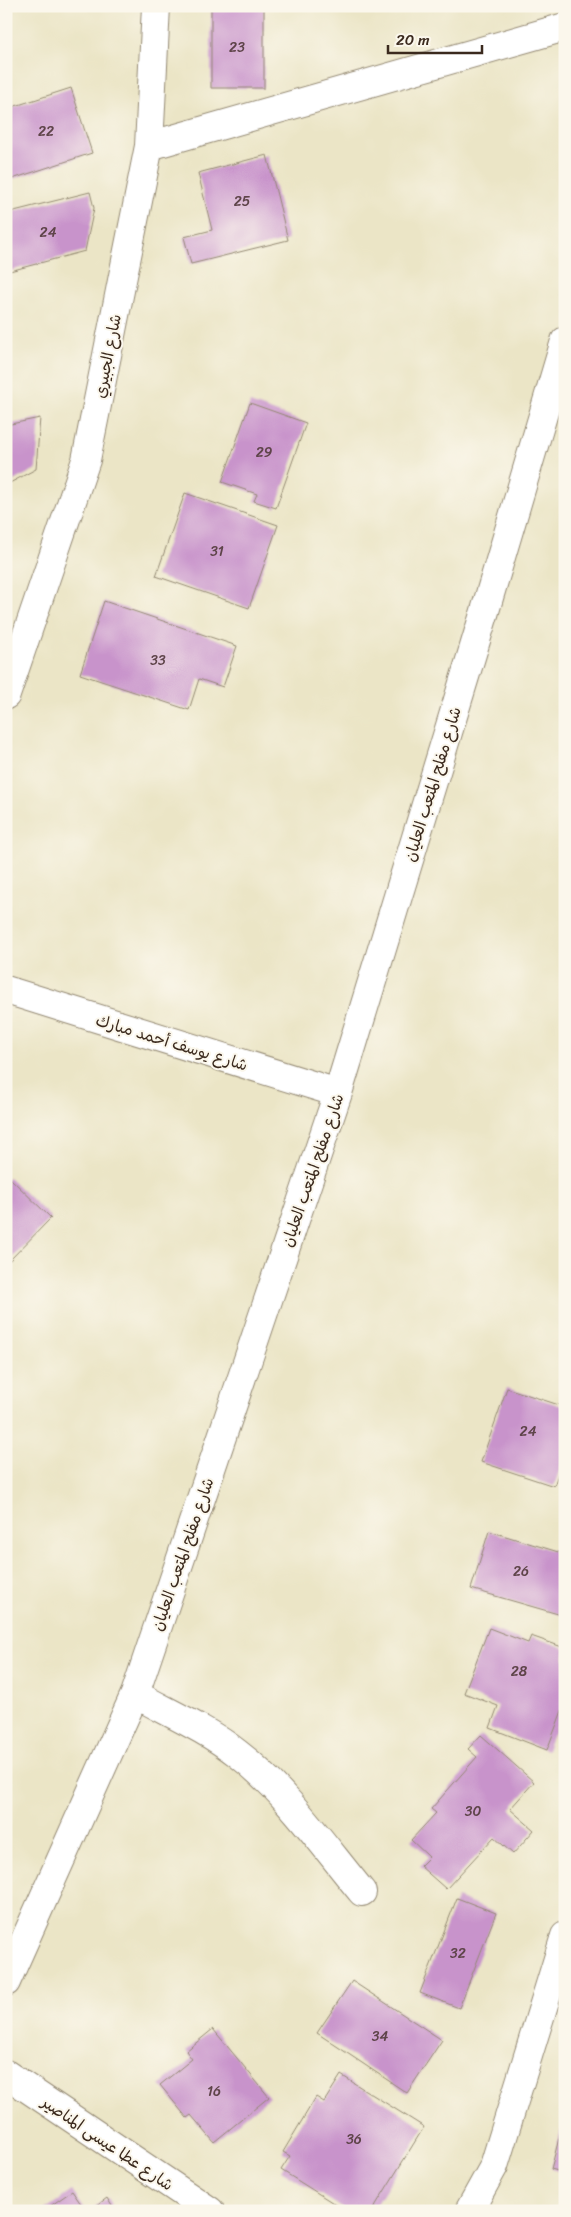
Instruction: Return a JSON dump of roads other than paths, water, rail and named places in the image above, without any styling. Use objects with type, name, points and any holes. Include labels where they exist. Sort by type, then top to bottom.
[{"type":"street","name":"شارع الجبيري","points":[[6,695],[86,460],[149,146],[156,6]]},
{"type":"street","points":[[149,146],[565,27]]},
{"type":"street","name":"شارع مفلح المتعب العليان","points":[[6,1982],[135,1694],[338,1093],[565,341]]},
{"type":"street","name":"شارع يوسف أحمد مبارك","points":[[6,990],[338,1093]]},
{"type":"street","points":[[135,1694],[204,1732],[237,1753],[287,1801],[362,1892]]},
{"type":"street","points":[[469,2211],[494,2166],[555,1998],[565,1936]]},
{"type":"street","name":"شارع عطا عيسى المناصير","points":[[6,2074],[210,2211]]},
{"type":"street","points":[[490,2211],[494,2166]]}]
